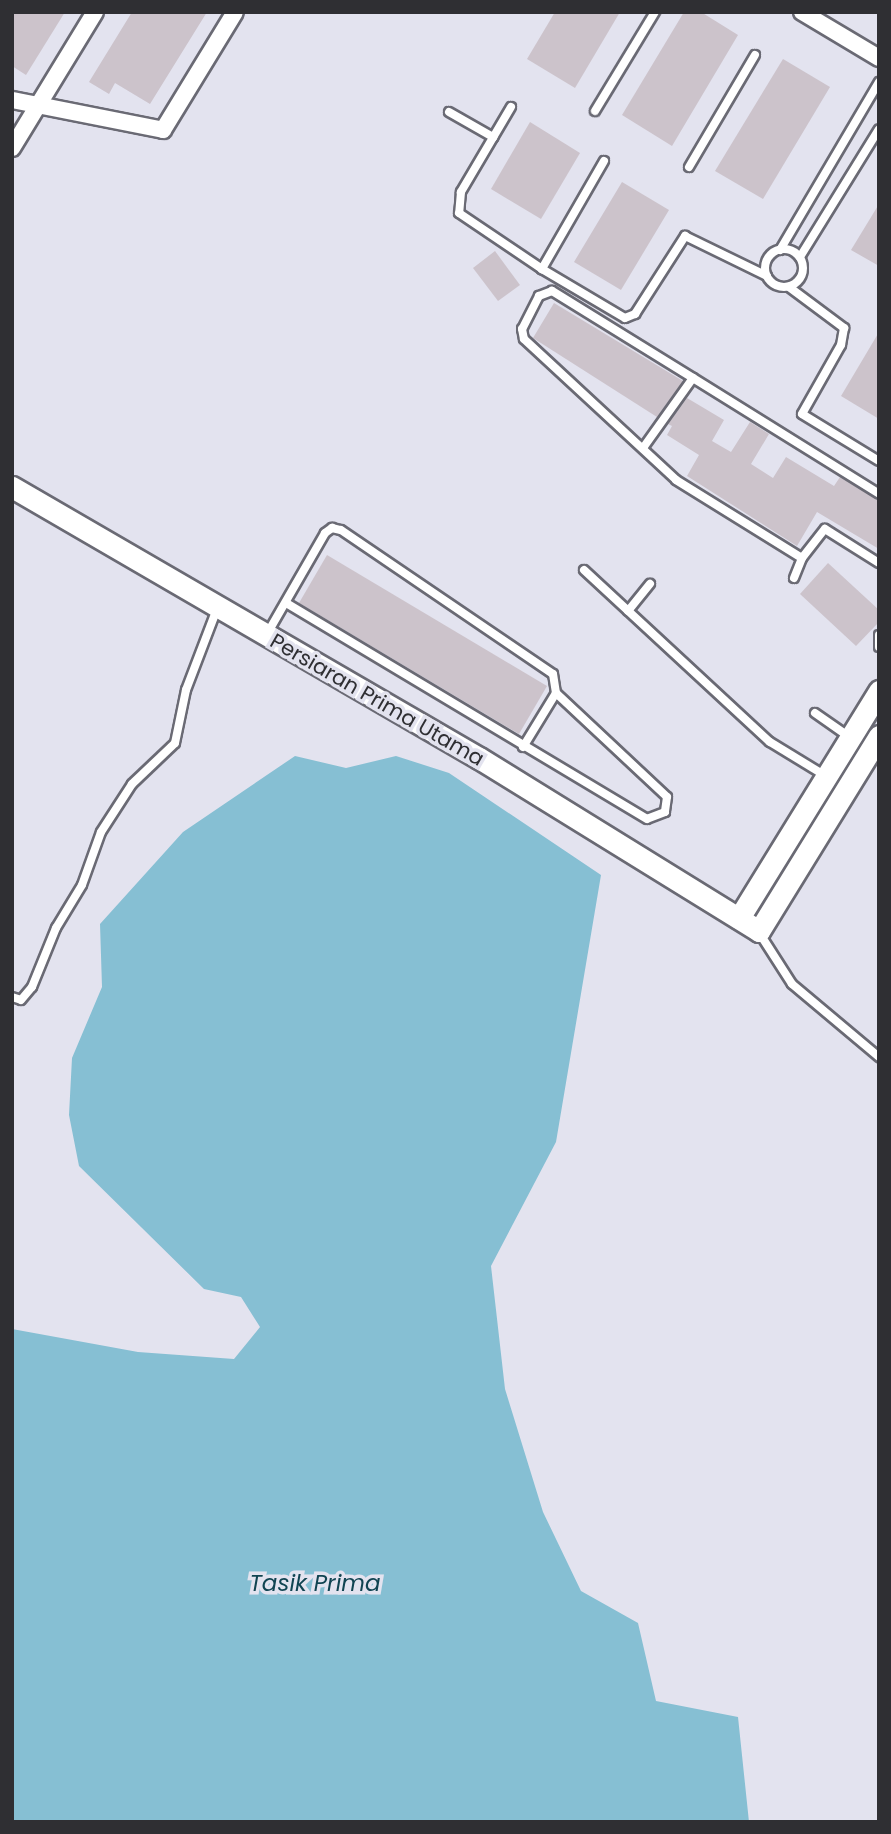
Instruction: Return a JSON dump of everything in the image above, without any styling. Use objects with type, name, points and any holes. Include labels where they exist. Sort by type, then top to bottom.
[{"type":"main road","name":"Persiaran Prima Utama","points":[[12,487],[265,637],[479,758],[759,931]]},
{"type":"main road","points":[[738,918],[879,691]]},
{"type":"main road","points":[[759,931],[879,736]]},
{"type":"street","points":[[12,148],[95,12]]},
{"type":"street","points":[[12,100],[163,130],[235,12]]},
{"type":"street","points":[[802,12],[876,51]]},
{"type":"lane","points":[[595,111],[655,12]]},
{"type":"lane","points":[[689,167],[755,54]]},
{"type":"lane","points":[[767,276],[766,263],[780,250],[879,82]]},
{"type":"lane","points":[[511,107],[461,192],[459,213],[542,269],[625,318],[635,314],[685,236],[767,276],[776,286],[789,287],[844,328],[841,345],[802,414],[879,461]]},
{"type":"lane","points":[[449,112],[493,137]]},
{"type":"lane","points":[[789,287],[802,276],[800,257],[879,129]]},
{"type":"lane","points":[[542,269],[604,161]]},
{"type":"lane","points":[[780,250],[800,257]]},
{"type":"lane","points":[[802,558],[677,480],[524,338],[522,330],[540,296],[552,291],[879,494]]},
{"type":"lane","points":[[643,448],[693,378]]},
{"type":"lane","points":[[265,637],[325,533],[332,528],[341,530],[553,674],[556,693],[667,797],[665,812],[647,819],[286,603]]},
{"type":"lane","points":[[794,578],[802,558],[825,529],[879,563]]},
{"type":"lane","points":[[584,570],[771,742],[826,777]]},
{"type":"lane","points":[[628,611],[650,584]]},
{"type":"lane","points":[[12,997],[21,1000],[32,988],[56,928],[82,885],[101,832],[132,784],[175,743],[186,690],[217,609]]},
{"type":"lane","points":[[879,635],[879,647]]},
{"type":"lane","points":[[523,747],[556,693]]},
{"type":"lane","points":[[815,713],[850,737]]},
{"type":"lane","points":[[759,931],[792,984],[879,1057]]},
{"type":"water","name":"Tasik Prima","points":[[295,756],[346,768],[396,756],[449,773],[601,875],[556,1142],[491,1266],[505,1389],[543,1512],[581,1591],[638,1623],[656,1701],[738,1717],[749,1822],[12,1822],[12,1329],[138,1352],[234,1359],[260,1327],[241,1297],[204,1289],[79,1166],[69,1115],[72,1058],[102,987],[100,924],[183,832]]},
{"type":"building","points":[[12,12],[65,12],[26,75],[12,66]]},
{"type":"building","points":[[132,12],[207,12],[150,104],[115,83],[109,94],[89,82]]},
{"type":"building","points":[[555,12],[620,12],[575,88],[527,59]]},
{"type":"building","points":[[684,12],[701,12],[738,35],[672,146],[622,115]]},
{"type":"building","points":[[783,59],[830,87],[763,199],[715,171]]},
{"type":"building","points":[[530,122],[580,153],[541,219],[491,189]]},
{"type":"building","points":[[622,182],[669,210],[621,290],[574,262]]},
{"type":"building","points":[[879,204],[879,266],[851,250]]},
{"type":"building","points":[[495,251],[520,285],[498,301],[473,268]]},
{"type":"building","points":[[554,303],[683,381],[657,417],[533,338]]},
{"type":"building","points":[[879,332],[879,419],[841,396]]},
{"type":"building","points":[[687,398],[724,420],[712,441],[731,452],[750,422],[769,434],[751,464],[773,478],[786,457],[834,486],[840,477],[879,500],[879,549],[817,512],[797,546],[687,476],[699,455],[667,435],[672,426],[668,424]]},
{"type":"building","points":[[327,555],[547,686],[519,734],[299,603]]},
{"type":"building","points":[[828,563],[879,610],[879,622],[856,646],[800,594]]}]
